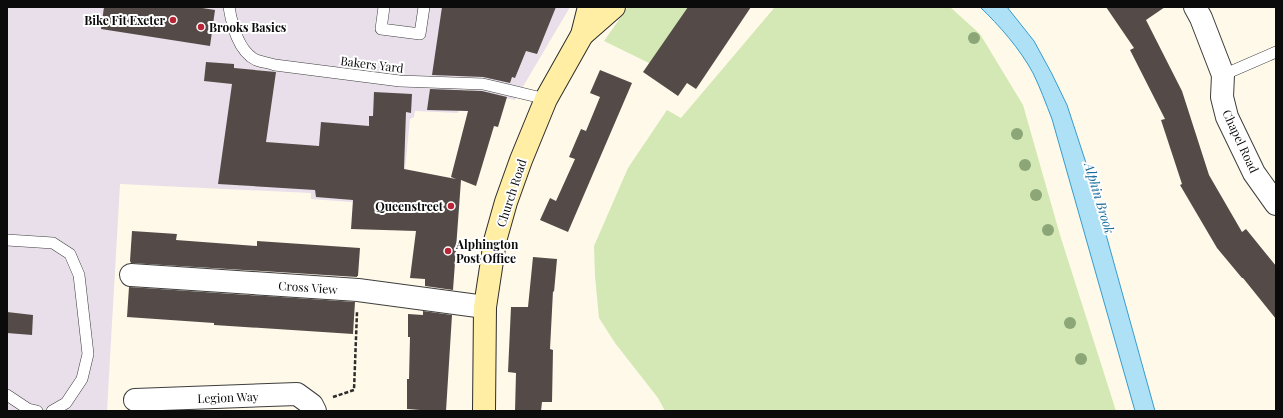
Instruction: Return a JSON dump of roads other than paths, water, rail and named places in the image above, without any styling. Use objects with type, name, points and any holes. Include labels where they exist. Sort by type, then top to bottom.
[{"type":"main road","name":"Church Road","points":[[484,411],[485,306],[495,241],[506,202],[521,160],[546,100],[582,35],[589,7]]},
{"type":"main road","name":"Church Road","points":[[582,35],[614,7]]},
{"type":"street","name":"Chapel Road","points":[[1195,7],[1201,18],[1224,75],[1222,97],[1227,117],[1254,173],[1276,204]]},
{"type":"street","name":"Cross View","points":[[131,276],[358,290],[485,306]]},
{"type":"street","name":"Legion Way","points":[[135,400],[297,394],[314,408]]},
{"type":"lane","name":"Bakers Yard","points":[[229,7],[232,22],[243,48],[256,59],[275,65],[400,81],[483,84],[546,100]]},
{"type":"lane","points":[[384,7],[381,29],[420,34],[424,7]]},
{"type":"lane","points":[[1224,75],[1276,52]]},
{"type":"lane","points":[[7,240],[53,244],[70,254],[79,275],[88,354],[82,379],[66,403],[52,411]]},
{"type":"lane","points":[[7,395],[28,409],[37,411]]},
{"type":"water","points":[[980,7],[1007,7],[1034,41],[1067,105],[1087,166],[1155,411],[1135,411],[1052,119],[1038,84],[1028,64],[1016,46],[1002,29]]},
{"type":"place","name":"Bike Fit Exeter","points":[[173,20]]},
{"type":"place","name":"Brooks Basics","points":[[201,27]]},
{"type":"place","name":"Queenstreet","points":[[451,206]]},
{"type":"place","name":"Alphington Post Office","points":[[448,251]]},
{"type":"water label","name":"Alphin Brook","points":[[1100,198]]}]
